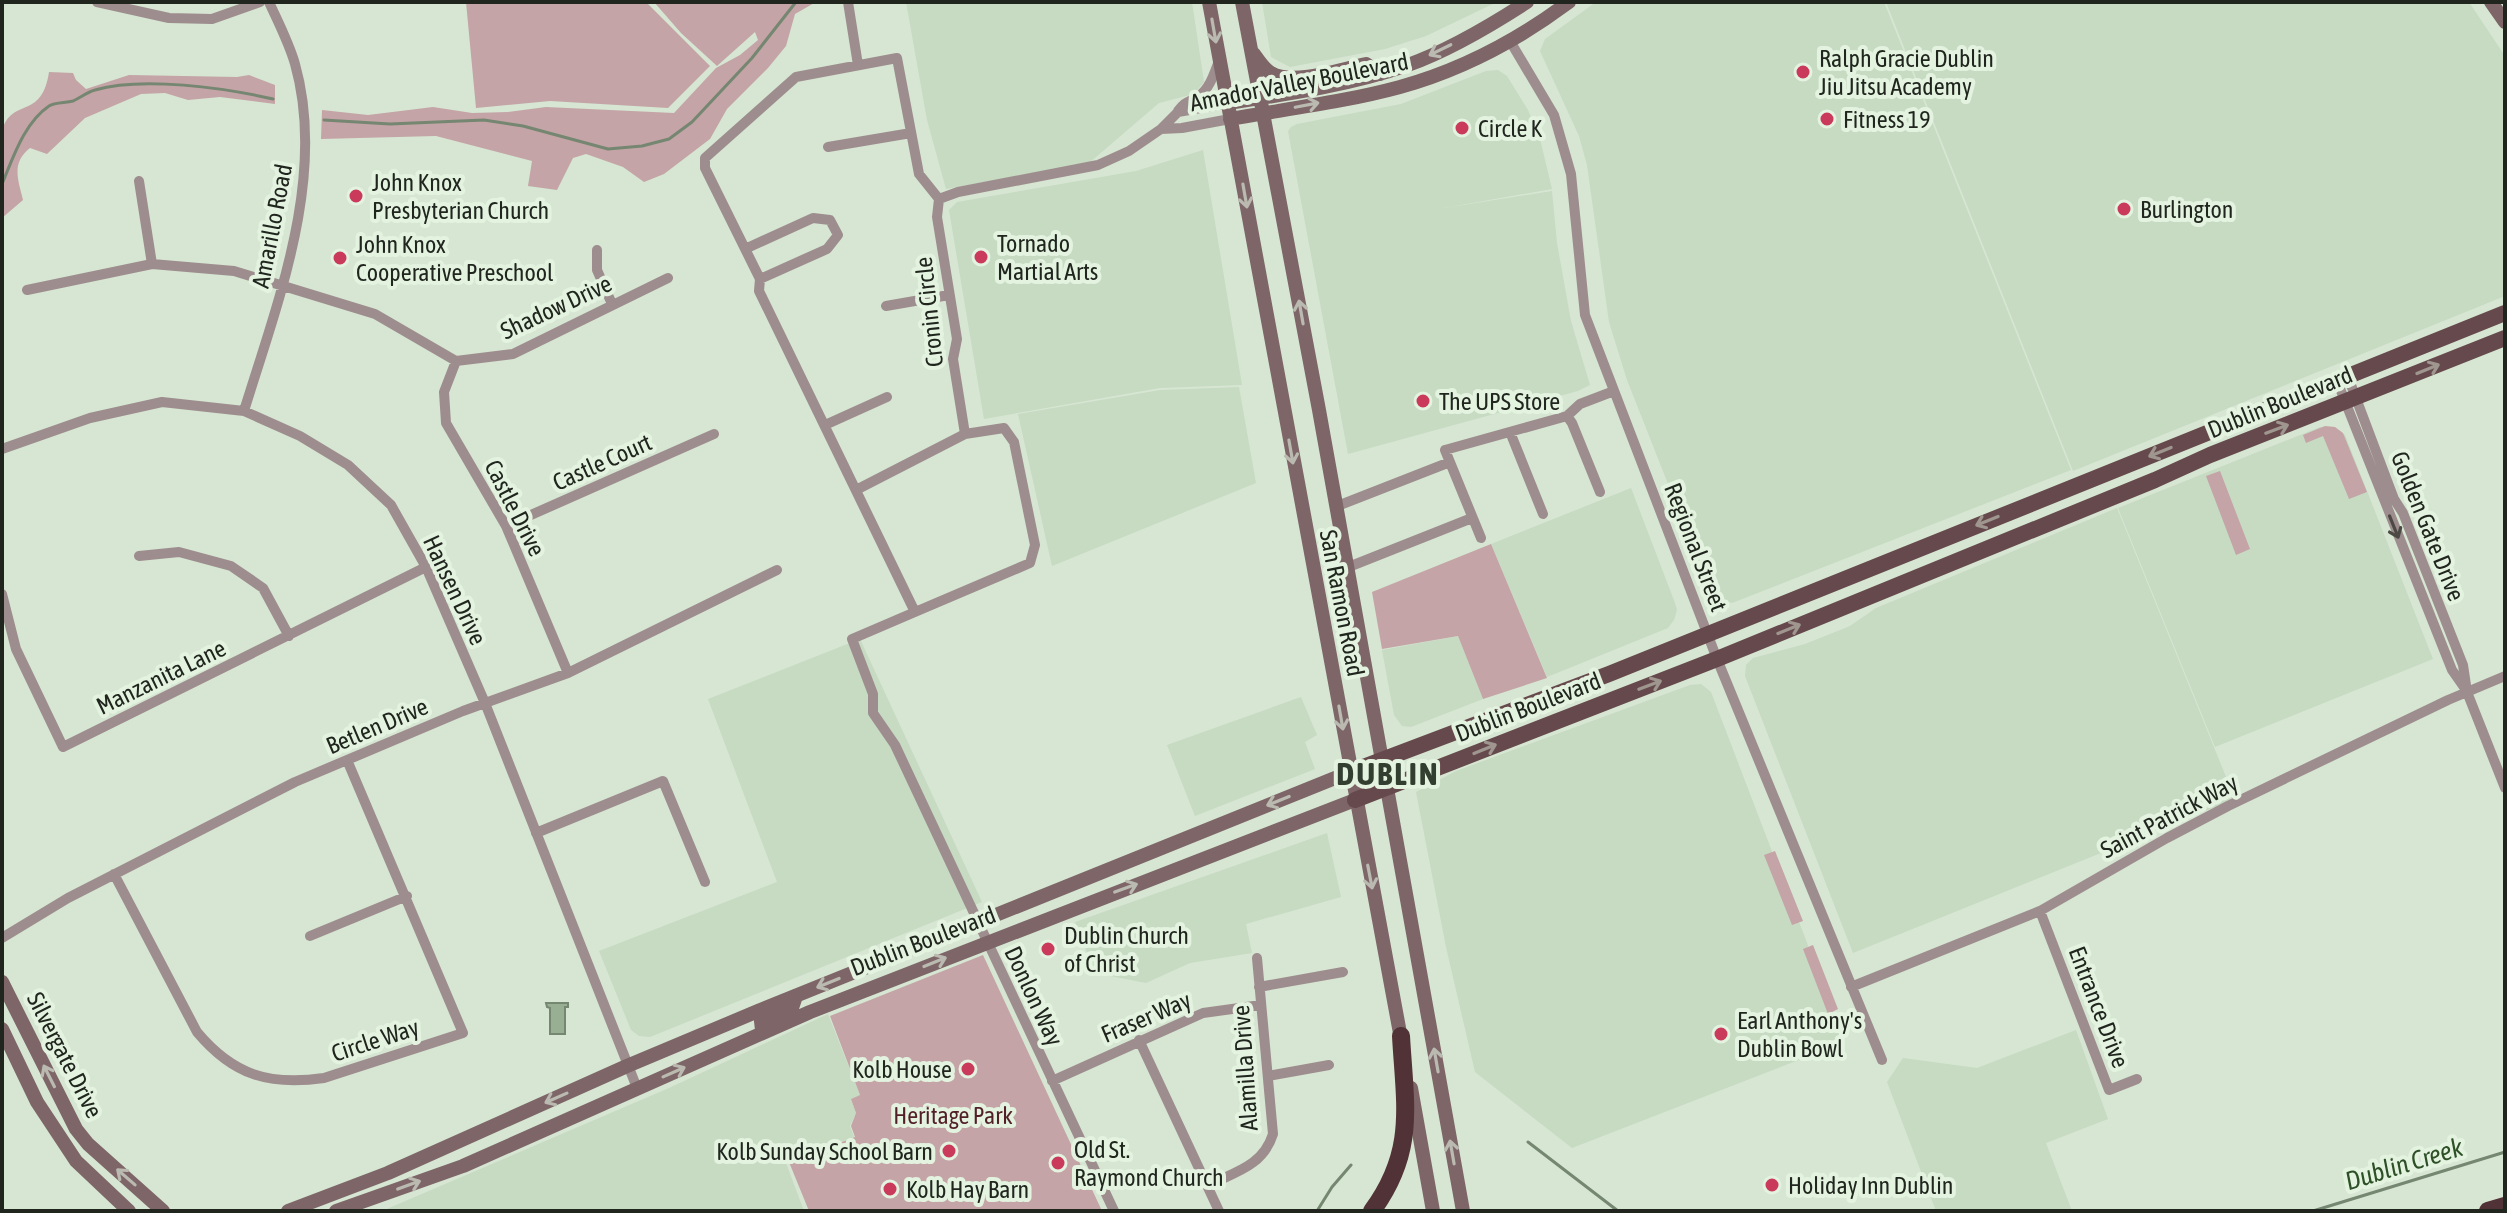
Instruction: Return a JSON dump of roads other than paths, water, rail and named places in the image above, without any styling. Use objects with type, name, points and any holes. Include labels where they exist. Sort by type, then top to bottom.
[{"type":"highway","points":[[1372,1211],[1399,1164],[1403,1145],[1406,1123],[1401,1036]]},
{"type":"highway","points":[[2488,1211],[2505,1206]]},
{"type":"main road","name":"Dublin Boulevard","points":[[1350,772],[1708,634],[2505,313]]},
{"type":"main road","name":"Dublin Boulevard","points":[[1355,800],[1717,659],[2210,455],[2505,338]]},
{"type":"main road","points":[[2074,512],[2070,500],[2089,480]]},
{"type":"main road","points":[[2040,526],[2060,492]]},
{"type":"street","points":[[97,2],[169,18],[212,19],[260,2]]},
{"type":"street","name":"Amarillo Road","points":[[244,411],[283,286],[303,189],[306,152],[304,110],[295,63],[269,2]]},
{"type":"street","points":[[848,2],[858,65]]},
{"type":"street","name":"San Ramon Road","points":[[1209,2],[1433,1211]]},
{"type":"street","name":"San Ramon Road","points":[[1242,2],[1463,1211]]},
{"type":"street","name":"Amador Valley Boulevard","points":[[1161,129],[1230,119],[1261,106],[1380,74],[1436,53],[1527,2]]},
{"type":"street","name":"Amador Valley Boulevard","points":[[1178,112],[1228,103],[1261,106],[1399,87],[1457,66],[1510,41],[1569,2]]},
{"type":"street","points":[[2491,2],[2505,22]]},
{"type":"street","name":"Regional Street","points":[[1510,41],[1554,115],[1571,174],[1585,315],[1717,659],[1882,1060]]},
{"type":"street","points":[[1252,53],[1266,70],[1281,77],[1299,77],[1366,64],[1380,74]]},
{"type":"street","points":[[856,490],[965,434],[1004,428],[1014,442],[1035,545],[1030,563],[915,612],[759,291],[760,279],[705,168],[705,158],[796,77],[897,58],[919,174],[939,199]]},
{"type":"street","name":"Amador Valley Boulevard","points":[[939,199],[958,192],[1098,165],[1129,151],[1161,129],[1186,101],[1197,98],[1204,91],[1220,59]]},
{"type":"street","points":[[828,147],[911,133]]},
{"type":"street","points":[[139,181],[152,264]]},
{"type":"street","name":"Cronin Circle","points":[[939,199],[937,217],[957,339],[953,359],[965,434]]},
{"type":"street","points":[[745,249],[813,218],[830,220],[838,235],[827,249],[760,279]]},
{"type":"street","points":[[597,250],[597,270],[612,304]]},
{"type":"street","points":[[27,290],[152,264],[234,271],[375,314],[456,361]]},
{"type":"street","name":"Shadow Drive","points":[[456,361],[513,354],[668,278]]},
{"type":"street","points":[[886,306],[949,295]]},
{"type":"street","name":"Castle Drive","points":[[456,361],[444,392],[446,423],[506,526],[568,673]]},
{"type":"street","name":"Golden Gate Drive","points":[[2342,379],[2463,665],[2467,692],[2505,788]]},
{"type":"street","points":[[1481,538],[1445,450],[1567,416],[1580,404],[1614,391]]},
{"type":"street","points":[[825,425],[887,397]]},
{"type":"street","name":"Hansen Drive","points":[[2,449],[90,418],[162,402],[244,411],[300,436],[348,465],[391,505],[426,567],[485,703],[637,1088]]},
{"type":"street","points":[[1567,416],[1600,492]]},
{"type":"street","points":[[1510,432],[1543,514]]},
{"type":"street","name":"Castle Court","points":[[506,526],[714,434]]},
{"type":"street","points":[[1335,507],[1450,462]]},
{"type":"street","points":[[1346,568],[1472,518]]},
{"type":"street","points":[[139,556],[179,552],[231,566],[263,588],[289,636]]},
{"type":"street","name":"Manzanita Lane","points":[[2,594],[16,649],[63,747],[426,567]]},
{"type":"street","name":"Betlen Drive","points":[[2,938],[68,898],[295,782],[485,703],[568,673],[777,570]]},
{"type":"street","name":"Donlon Way","points":[[915,612],[852,639],[873,694],[873,713],[895,745],[1114,1211]]},
{"type":"street","name":"Saint Patrick Way","points":[[1851,987],[2040,911],[2239,800],[2505,676]]},
{"type":"street","name":"Circle Way","points":[[114,874],[197,1032],[214,1052],[233,1066],[257,1076],[282,1081],[324,1078],[463,1033],[347,760]]},
{"type":"street","name":"Dublin Boulevard","points":[[288,1211],[388,1173],[627,1066],[796,996],[1350,772]]},
{"type":"street","points":[[536,833],[663,781],[705,882]]},
{"type":"street","name":"Dublin Boulevard","points":[[336,1211],[463,1166],[762,1032],[1355,800]]},
{"type":"street","points":[[310,936],[407,896]]},
{"type":"street","name":"Entrance Drive","points":[[2040,911],[2109,1090],[2137,1079]]},
{"type":"street","name":"Alamilla Drive","points":[[1207,1186],[1259,1160],[1268,1151],[1273,1134],[1257,958]]},
{"type":"street","points":[[1259,987],[1343,972]]},
{"type":"street","name":"Silvergate Drive","points":[[2,982],[76,1129],[88,1144],[163,1211]]},
{"type":"street","name":"Dublin Boulevard","points":[[762,1032],[761,1021],[792,1008],[796,996]]},
{"type":"street","name":"Fraser Way","points":[[1052,1081],[1203,1013],[1261,1005]]},
{"type":"street","name":"Silvergate Drive","points":[[2,1029],[37,1102],[76,1161],[129,1211]]},
{"type":"street","points":[[1139,1040],[1219,1211]]},
{"type":"street","points":[[1268,1076],[1329,1065]]},
{"type":"waterway","points":[[324,120],[390,124],[484,120],[523,126],[608,149],[642,146],[669,139],[692,122],[752,58],[796,2]]},
{"type":"waterway","points":[[2,184],[20,142],[40,113],[51,105],[73,101],[92,91],[114,86],[159,84],[232,91],[273,99]]},
{"type":"waterway","name":"Dublin Creek","points":[[1528,1142],[1618,1211]]},
{"type":"waterway","name":"Dublin Creek","points":[[2313,1211],[2505,1152]]},
{"type":"waterway","name":"Dublin Creek","points":[[1317,1211],[1351,1165]]},
{"type":"place","name":"Ralph Gracie Dublin Jiu Jitsu Academy","points":[[1803,72]]},
{"type":"place","name":"Fitness 19","points":[[1827,119]]},
{"type":"place","name":"Circle K","points":[[1462,128]]},
{"type":"place","name":"John Knox Presbyterian Church","points":[[356,196]]},
{"type":"place","name":"Burlington","points":[[2124,209]]},
{"type":"place","name":"Tornado Martial Arts","points":[[981,257]]},
{"type":"place","name":"John Knox Cooperative Preschool","points":[[340,258]]},
{"type":"place","name":"The UPS Store","points":[[1423,401]]},
{"type":"place","name":"Dublin Church of Christ","points":[[1048,949]]},
{"type":"place","name":"Earl Anthony's Dublin Bowl","points":[[1721,1034]]},
{"type":"place","name":"Kolb House","points":[[968,1069]]},
{"type":"place","name":"Kolb Sunday School Barn","points":[[949,1151]]},
{"type":"place","name":"Old St. Raymond Church","points":[[1058,1163]]},
{"type":"place","name":"Holiday Inn Dublin","points":[[1772,1185]]},
{"type":"place","name":"Kolb Hay Barn","points":[[890,1189]]},
{"type":"district","name":"DUBLIN","points":[[1388,773]]},
{"type":"park label","name":"Heritage Park","points":[[953,1115]]}]
